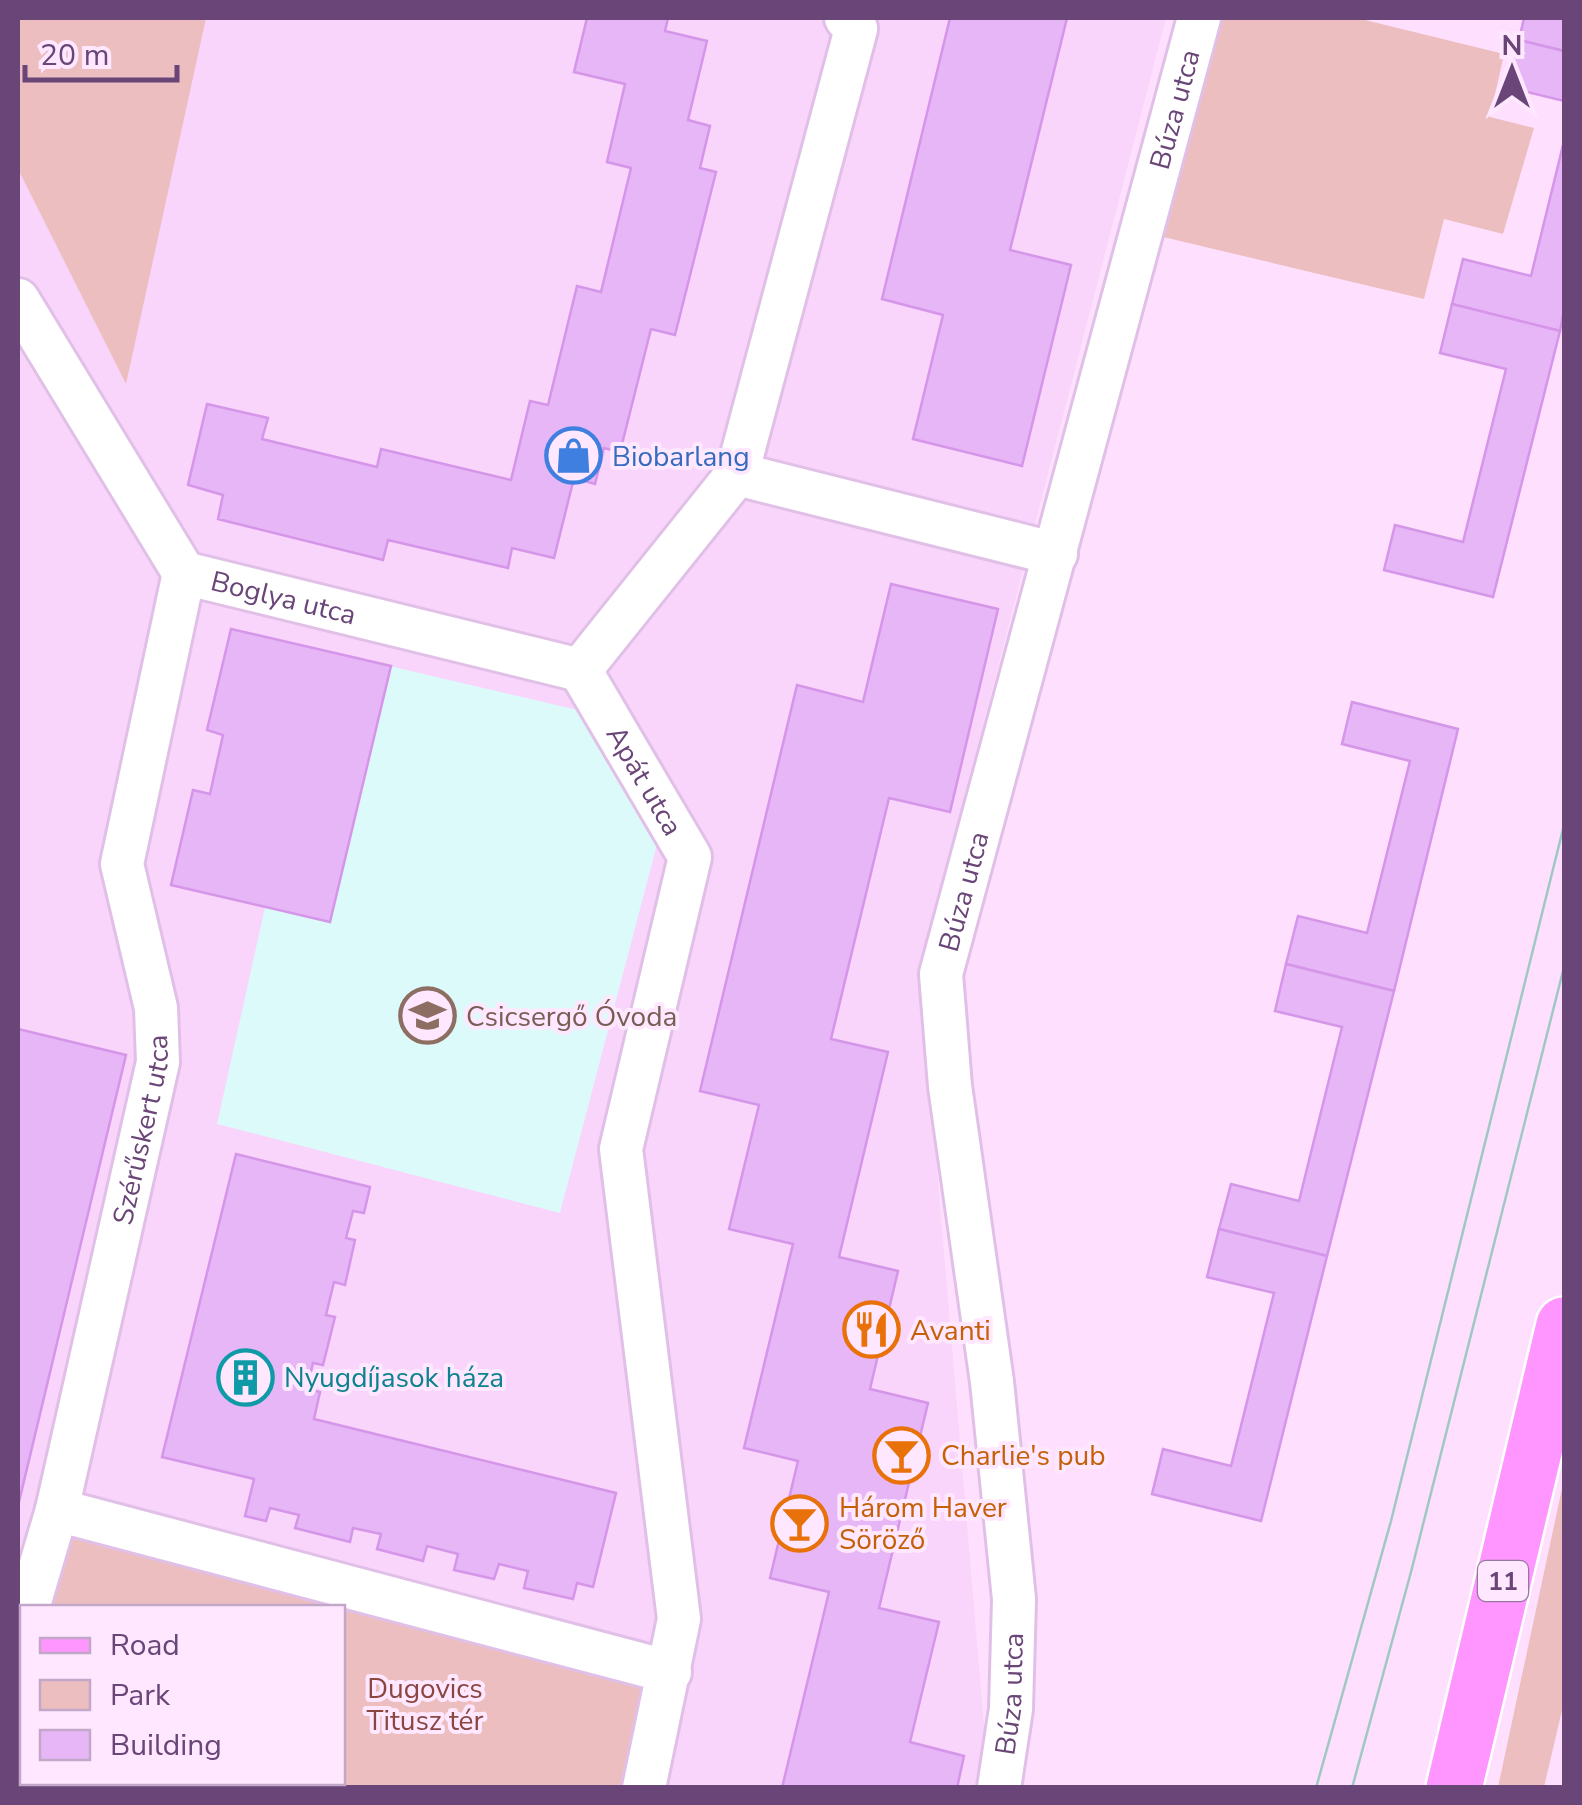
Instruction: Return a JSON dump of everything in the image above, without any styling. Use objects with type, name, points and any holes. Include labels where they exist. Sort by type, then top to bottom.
[{"type":"main road","name":"11","points":[[1454,1788],[1564,1325]]},
{"type":"street","points":[[580,670],[737,474],[856,29],[846,18]]},
{"type":"street","name":"Búza utca","points":[[999,1788],[1011,1709],[1014,1599],[992,1382],[950,1086],[942,974],[1199,18]]},
{"type":"street","name":"Boglya utca","points":[[18,300],[184,572],[580,670]]},
{"type":"street","points":[[737,474],[1056,554]]},
{"type":"street","name":"Szérűskert utca","points":[[29,1605],[57,1510],[158,1062],[156,1008],[122,864],[184,572]]},
{"type":"street","name":"Apát utca","points":[[580,670],[690,857],[621,1149],[679,1619],[644,1788]]},
{"type":"street","points":[[57,1510],[670,1672]]},
{"type":"street","points":[[18,1647],[20,1628]]},
{"type":"shaded area","points":[[18,18],[1166,18],[920,968],[987,1761],[981,1787],[629,1787],[653,1682],[65,1522],[24,1605],[20,1605],[18,1703],[18,1506],[126,1055],[18,1029]],"holes":[[[207,730],[659,838],[171,885],[194,790],[210,794],[223,735]]]},
{"type":"shaded area","name":"Csicsergő Óvoda","points":[[231,629],[582,711],[659,837],[560,1213],[217,1124],[265,907],[171,885],[193,790],[210,793],[223,735],[207,730]]},
{"type":"green space","points":[[18,18],[206,18],[126,384],[18,169]]},
{"type":"green space","points":[[1213,18],[1357,18],[1504,54],[1490,117],[1534,128],[1503,234],[1444,219],[1424,299],[1159,236]]},
{"type":"green space","points":[[1564,1479],[1564,1702],[1544,1787],[1498,1787]]},
{"type":"green space","name":"Dugovics Titusz tér","points":[[64,1521],[654,1681],[629,1787],[28,1788],[345,1785],[345,1605],[43,1605]]},
{"type":"building","points":[[587,18],[668,18],[665,31],[707,41],[688,120],[710,126],[700,168],[716,172],[675,335],[651,329],[620,452],[604,448],[595,484],[574,478],[554,558],[512,548],[508,568],[388,540],[383,560],[218,519],[223,495],[188,485],[207,404],[268,418],[262,439],[377,467],[381,449],[511,480],[530,401],[548,405],[577,286],[601,292],[631,168],[607,162],[625,84],[574,72]]},
{"type":"building","points":[[950,18],[1067,18],[1010,250],[1071,265],[1022,466],[913,439],[943,315],[882,299]]},
{"type":"building","points":[[1524,18],[1564,18],[1564,51],[1519,40]]},
{"type":"building","points":[[1519,40],[1564,51],[1564,101],[1507,87]]},
{"type":"building","points":[[1564,141],[1564,311],[1560,331],[1452,304],[1463,259],[1531,276]]},
{"type":"building","points":[[1452,304],[1560,331],[1493,597],[1384,570],[1395,525],[1463,542],[1506,369],[1440,353]]},
{"type":"building","points":[[891,584],[998,609],[950,812],[889,798],[831,1039],[888,1052],[839,1257],[898,1271],[870,1389],[928,1403],[879,1608],[939,1622],[910,1742],[964,1756],[957,1788],[782,1788],[829,1592],[770,1578],[798,1461],[744,1448],[793,1244],[729,1229],[759,1105],[700,1091],[797,685],[863,702]]},
{"type":"building","points":[[231,629],[391,666],[330,922],[171,885],[193,790],[210,794],[223,735],[207,730]]},
{"type":"building","points":[[1352,702],[1458,729],[1394,991],[1286,964],[1298,916],[1367,933],[1410,761],[1342,744]]},
{"type":"building","points":[[1286,964],[1394,991],[1327,1256],[1219,1229],[1231,1184],[1299,1201],[1342,1027],[1275,1011]]},
{"type":"building","points":[[18,1029],[126,1055],[18,1506]]},
{"type":"building","name":"Nyugdíjasok háza","points":[[236,1154],[370,1187],[364,1213],[353,1211],[346,1238],[355,1240],[345,1285],[334,1282],[326,1315],[335,1317],[323,1365],[313,1363],[307,1388],[320,1392],[314,1419],[616,1493],[593,1587],[577,1583],[573,1599],[524,1588],[528,1571],[499,1564],[494,1579],[454,1570],[458,1554],[427,1546],[423,1561],[377,1549],[381,1534],[353,1528],[350,1542],[295,1528],[299,1515],[270,1508],[266,1521],[245,1516],[254,1479],[162,1457]]},
{"type":"building","points":[[1219,1229],[1327,1256],[1261,1521],[1152,1494],[1163,1449],[1231,1466],[1274,1293],[1207,1277]]},
{"type":"tram line","points":[[1316,1788],[1391,1521],[1564,825]]},
{"type":"tram line","points":[[1352,1788],[1411,1572],[1564,967]]},
{"type":"place","name":"Biobarlang","points":[[573,456]]},
{"type":"place","name":"Csicsergő Óvoda","points":[[427,1016]]},
{"type":"place","name":"Avanti","points":[[871,1330]]},
{"type":"place","name":"Nyugdíjasok háza","points":[[245,1377]]},
{"type":"place","name":"Charlie's pub","points":[[902,1455]]},
{"type":"place","name":"Három Haver Söröző","points":[[800,1523]]}]
